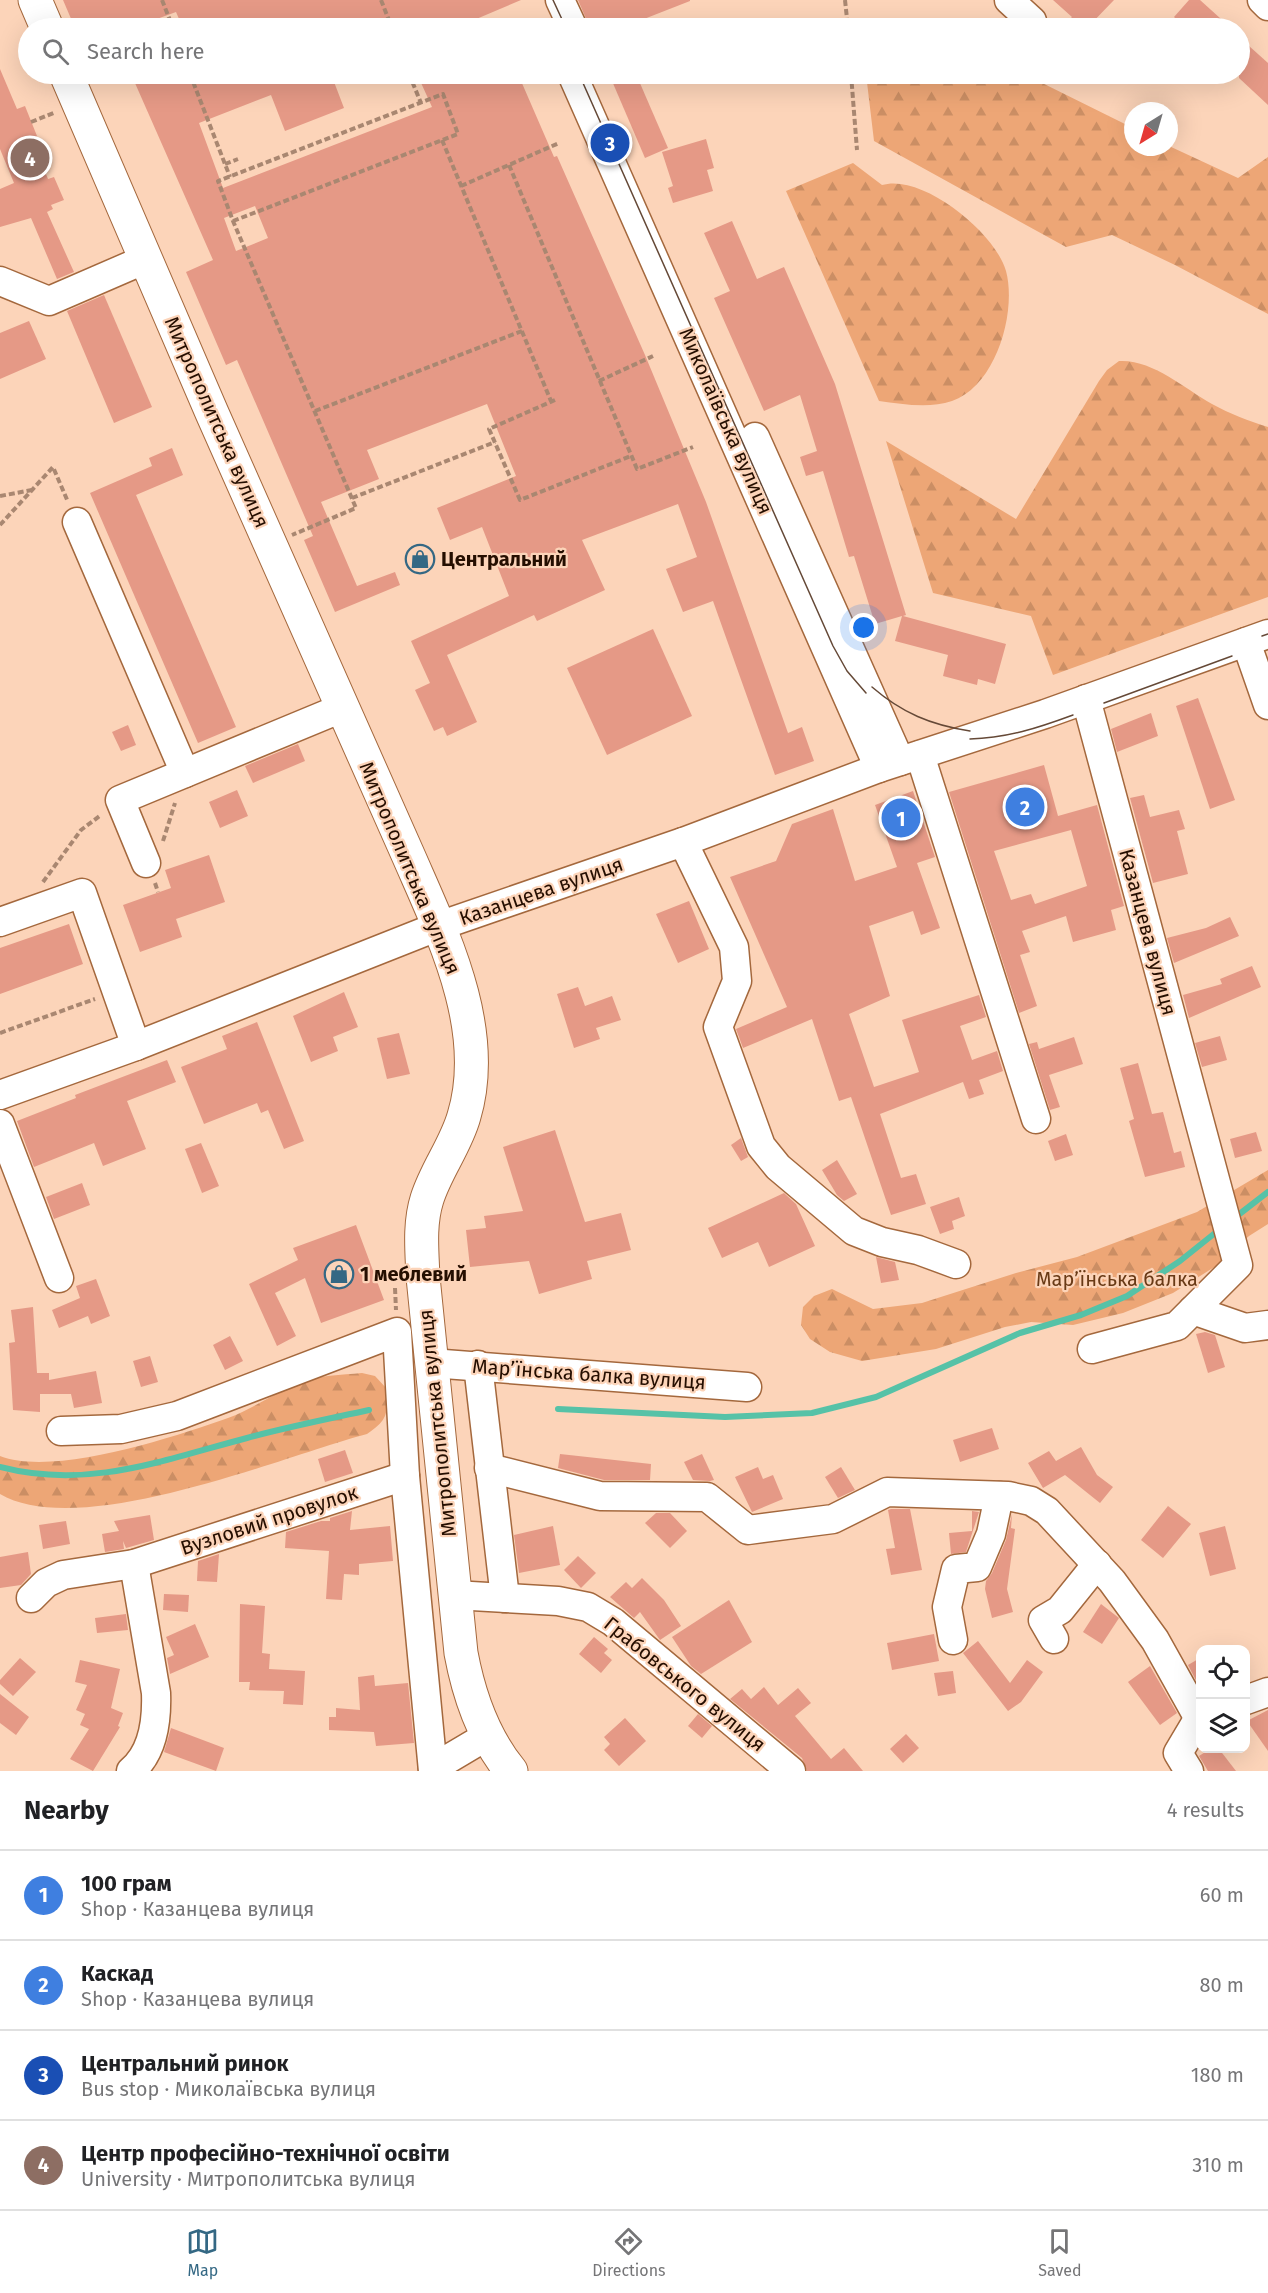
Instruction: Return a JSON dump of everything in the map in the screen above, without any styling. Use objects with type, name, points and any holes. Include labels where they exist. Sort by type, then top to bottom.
[{"type":"main road","points":[[34,0],[42,18]]},
{"type":"main road","name":"Митрополитська вулиця","points":[[70,84],[439,926],[458,981],[465,1012],[471,1080],[464,1116],[426,1200],[421,1234],[454,1595],[466,1681],[487,1736],[511,1771]]},
{"type":"street","points":[[1009,0],[1029,18]]},
{"type":"street","points":[[1262,0],[1268,6]]},
{"type":"street","points":[[546,1],[550,18]]},
{"type":"street","points":[[546,1],[563,18]]},
{"type":"street","name":"Миколаївська вулиця","points":[[577,84],[900,761]]},
{"type":"street","name":"Миколаївська вулиця","points":[[597,84],[900,761]]},
{"type":"street","points":[[0,281],[49,301],[146,259]]},
{"type":"street","points":[[77,522],[185,773]]},
{"type":"street","points":[[1257,638],[1268,705]]},
{"type":"street","name":"Казанцева вулиця","points":[[0,1095],[136,1046],[439,926],[683,842],[900,761],[1086,699],[1257,638]]},
{"type":"street","name":"Казанцева вулиця","points":[[1086,699],[1238,1265],[1193,1310]]},
{"type":"street","points":[[154,854],[120,800],[342,708]]},
{"type":"street","points":[[900,761],[1036,1119]]},
{"type":"street","points":[[683,842],[734,947],[737,981],[718,1027],[761,1146],[778,1167],[854,1231],[882,1242],[918,1250],[956,1264]]},
{"type":"street","points":[[0,922],[82,893],[136,1046]]},
{"type":"street","points":[[0,1124],[59,1278]]},
{"type":"street","points":[[1092,1349],[1178,1326],[1193,1310],[1245,1328],[1268,1325]]},
{"type":"street","points":[[61,1431],[121,1429],[177,1416],[397,1332],[405,1476],[433,1770],[487,1736]]},
{"type":"street","name":"Мар’їнська балка вулиця","points":[[431,1363],[747,1387]]},
{"type":"street","points":[[478,1365],[505,1598]]},
{"type":"street","points":[[489,1467],[600,1496],[707,1497],[748,1530],[833,1519],[886,1492],[999,1496],[1030,1502],[1047,1511],[1112,1581],[1155,1640],[1196,1711]]},
{"type":"street","name":"Вузловий провулок","points":[[31,1598],[46,1583],[63,1575],[134,1564],[405,1476]]},
{"type":"street","points":[[953,1640],[947,1607],[956,1569],[977,1567],[991,1534],[999,1496]]},
{"type":"street","points":[[131,1771],[145,1755],[157,1713],[156,1693],[134,1564]]},
{"type":"street","points":[[1054,1639],[1043,1620],[1060,1610],[1097,1564]]},
{"type":"street","name":"Грабовського вулиця","points":[[454,1595],[558,1601],[588,1607],[614,1622],[791,1771]]},
{"type":"street","points":[[1248,1699],[1268,1692]]},
{"type":"street","points":[[1190,1771],[1178,1753],[1196,1721]]},
{"type":"path","points":[[162,0],[169,18]]},
{"type":"path","points":[[381,0],[388,18]]},
{"type":"path","points":[[845,0],[847,18]]},
{"type":"path","points":[[194,84],[230,177]]},
{"type":"path","points":[[413,84],[420,103]]},
{"type":"path","points":[[852,84],[856,150]]},
{"type":"path","points":[[233,221],[458,134],[443,94],[218,182],[233,221],[356,508],[292,536]]},
{"type":"path","points":[[31,122],[58,111]]},
{"type":"path","points":[[442,140],[553,401],[489,429],[520,500],[631,456]]},
{"type":"path","points":[[461,186],[559,143]]},
{"type":"path","points":[[225,164],[238,159]]},
{"type":"path","points":[[509,165],[637,469],[693,447]]},
{"type":"path","points":[[315,411],[522,331]]},
{"type":"path","points":[[599,381],[653,356]]},
{"type":"path","points":[[352,498],[495,442]]},
{"type":"path","points":[[0,525],[53,467],[77,522]]},
{"type":"path","points":[[0,496],[32,490]]},
{"type":"path","points":[[154,854],[185,773]]},
{"type":"path","points":[[32,911],[40,886],[81,830],[120,800]]},
{"type":"path","points":[[0,1033],[117,991]]},
{"type":"green space","points":[[867,84],[1044,84],[1124,124],[1124,156],[1178,156],[1178,150],[1238,178],[1268,157],[1268,314],[1112,235],[1066,247],[874,141]]},
{"type":"green space","points":[[853,163],[882,185],[898,184],[917,188],[955,209],[988,239],[1006,271],[1009,288],[1008,306],[1000,346],[981,380],[967,393],[952,401],[925,405],[879,401],[786,191]]},
{"type":"green space","points":[[1119,361],[1144,365],[1156,370],[1219,408],[1268,427],[1268,597],[1053,675],[1031,616],[933,593],[886,441],[1016,519],[1099,381],[1107,370]]},
{"type":"green space","name":"Мар’їнська балка","points":[[1268,1170],[1268,1224],[1249,1236],[1216,1266],[1173,1293],[1123,1313],[1073,1325],[1031,1322],[1005,1327],[936,1349],[862,1361],[830,1352],[810,1339],[801,1325],[803,1307],[814,1296],[832,1289],[873,1309],[922,1303],[1016,1273],[1077,1257],[1197,1212]]},
{"type":"green space","points":[[362,1373],[375,1376],[387,1389],[387,1404],[383,1420],[367,1434],[234,1475],[129,1502],[79,1508],[35,1506],[0,1494],[0,1456],[23,1461],[51,1462],[114,1452],[228,1418],[307,1380]]},
{"type":"building","points":[[63,0],[521,0],[479,18],[179,18],[176,12],[160,18],[71,18]]},
{"type":"building","points":[[578,0],[690,0],[647,18],[586,18]]},
{"type":"building","points":[[1053,0],[1114,0],[1097,18],[1072,17]]},
{"type":"building","points":[[1189,0],[1200,0],[1220,18],[1175,18]]},
{"type":"building","points":[[1250,47],[1268,63],[1268,105],[1245,84],[1250,84]]},
{"type":"building","points":[[0,69],[17,109],[25,106],[37,136],[31,138],[48,179],[54,177],[64,200],[51,205],[53,209],[47,212],[74,272],[57,279],[31,218],[0,227],[0,189],[14,183],[0,149]]},
{"type":"building","points":[[135,84],[335,84],[344,108],[285,131],[271,95],[199,123],[223,188],[432,107],[422,84],[522,84],[554,157],[557,156],[645,355],[706,502],[788,733],[802,727],[814,761],[775,775],[713,601],[683,612],[666,569],[697,557],[678,504],[582,540],[605,590],[537,621],[534,615],[447,655],[477,722],[447,736],[443,727],[434,731],[415,690],[430,683],[411,641],[509,596],[482,527],[450,540],[437,508],[516,476],[487,404],[367,450],[379,479],[321,502],[357,586],[395,572],[400,585],[335,612],[304,540],[313,536],[237,360],[226,365],[186,272],[213,260]],"holes":[[[255,206],[268,238],[236,251],[224,218]]]},
{"type":"building","points":[[613,84],[640,84],[668,148],[645,158]]},
{"type":"building","points":[[706,139],[714,168],[707,170],[713,191],[673,203],[668,188],[673,186],[662,152]]},
{"type":"building","points":[[732,221],[757,279],[784,267],[835,384],[906,615],[903,616],[1006,644],[995,684],[978,679],[977,685],[943,676],[948,655],[895,641],[902,616],[875,624],[854,556],[849,557],[823,471],[806,476],[800,457],[817,451],[800,395],[764,411],[714,298],[730,291],[704,233]]},
{"type":"building","points":[[104,295],[152,407],[114,423],[67,311]]},
{"type":"building","points":[[29,321],[46,359],[0,379],[0,333]]},
{"type":"building","points":[[172,448],[183,475],[136,495],[236,727],[198,743],[90,493],[152,466],[149,458]]},
{"type":"building","points":[[653,629],[692,716],[607,755],[567,668]]},
{"type":"building","points":[[1198,698],[1235,800],[1210,809],[1176,706]]},
{"type":"building","points":[[1151,713],[1158,736],[1117,752],[1111,729]]},
{"type":"building","points":[[128,725],[136,745],[121,751],[112,732]]},
{"type":"building","points":[[298,744],[305,761],[253,783],[245,766]]},
{"type":"building","points":[[1044,765],[1058,816],[1097,805],[1124,906],[1111,910],[1116,930],[1073,942],[1066,916],[1022,931],[1030,952],[1020,955],[1037,1006],[1019,1013],[949,792]],"holes":[[[1071,830],[1087,886],[1035,904],[1031,894],[1011,900],[994,851]]]},
{"type":"building","points":[[237,790],[248,816],[220,828],[209,802]]},
{"type":"building","points":[[913,791],[935,857],[917,863],[940,928],[921,935],[913,911],[869,926],[890,996],[849,1014],[874,1087],[919,1072],[902,1020],[979,995],[986,1017],[960,1026],[972,1060],[997,1051],[1003,1071],[979,1080],[984,1094],[969,1099],[963,1082],[880,1114],[901,1178],[916,1174],[926,1204],[891,1215],[851,1097],[839,1101],[812,1019],[743,1048],[736,1029],[787,1007],[730,877],[776,861],[792,824],[833,809],[855,881],[897,867],[875,805]]},
{"type":"building","points":[[1144,795],[1150,817],[1179,810],[1185,829],[1177,831],[1188,874],[1153,883],[1130,798]]},
{"type":"building","points":[[209,855],[225,902],[176,919],[182,937],[140,952],[123,905],[171,888],[165,870]]},
{"type":"building","points":[[689,901],[709,949],[678,963],[656,914]]},
{"type":"building","points":[[1230,917],[1239,936],[1174,963],[1167,938],[1206,928]]},
{"type":"building","points":[[69,924],[83,964],[0,994],[0,948]]},
{"type":"building","points":[[1252,966],[1261,987],[1189,1018],[1183,995],[1222,984],[1220,979]]},
{"type":"building","points":[[578,987],[585,1006],[612,996],[621,1020],[596,1028],[600,1039],[574,1048],[557,994]]},
{"type":"building","points":[[344,992],[358,1027],[333,1037],[338,1051],[311,1062],[293,1016]]},
{"type":"building","points":[[257,1022],[304,1141],[284,1149],[268,1110],[261,1113],[257,1103],[204,1124],[181,1067],[227,1049],[222,1036]]},
{"type":"building","points":[[399,1033],[410,1074],[387,1079],[377,1038]]},
{"type":"building","points":[[1220,1036],[1227,1060],[1202,1067],[1195,1043]]},
{"type":"building","points":[[1074,1037],[1083,1064],[1049,1075],[1060,1107],[1050,1110],[1029,1044],[1037,1042],[1039,1049]]},
{"type":"building","points":[[167,1060],[176,1082],[127,1101],[146,1149],[103,1166],[94,1143],[34,1167],[17,1121],[76,1098],[75,1095]]},
{"type":"building","points":[[1138,1063],[1152,1114],[1163,1112],[1174,1153],[1181,1151],[1185,1167],[1145,1177],[1129,1121],[1134,1119],[1120,1068]]},
{"type":"building","points":[[555,1130],[585,1222],[621,1213],[631,1250],[587,1261],[592,1279],[539,1294],[529,1261],[470,1267],[466,1230],[486,1228],[484,1216],[523,1211],[503,1147]]},
{"type":"building","points":[[1256,1132],[1262,1151],[1235,1158],[1230,1139]]},
{"type":"building","points":[[1066,1134],[1073,1155],[1055,1161],[1048,1141]]},
{"type":"building","points":[[741,1138],[748,1157],[741,1161],[731,1145]]},
{"type":"building","points":[[201,1143],[219,1186],[202,1193],[185,1149]]},
{"type":"building","points":[[837,1160],[857,1194],[844,1201],[837,1195],[822,1170]]},
{"type":"building","points":[[82,1183],[90,1205],[54,1219],[46,1197]]},
{"type":"building","points":[[784,1193],[796,1204],[815,1246],[769,1267],[758,1242],[722,1258],[708,1228]]},
{"type":"building","points":[[959,1197],[965,1216],[952,1221],[954,1229],[940,1234],[930,1207]]},
{"type":"building","points":[[356,1225],[384,1300],[321,1323],[305,1278],[275,1293],[296,1336],[277,1346],[249,1284],[298,1260],[293,1248]]},
{"type":"building","points":[[876,1257],[895,1262],[899,1280],[881,1283]]},
{"type":"building","points":[[96,1279],[110,1316],[91,1324],[88,1316],[59,1328],[52,1310],[80,1298],[76,1286]]},
{"type":"building","points":[[33,1307],[37,1373],[49,1373],[49,1380],[96,1371],[102,1403],[74,1408],[71,1394],[40,1394],[40,1412],[13,1410],[9,1343],[15,1342],[11,1310]]},
{"type":"building","points":[[1205,1332],[1215,1335],[1225,1367],[1208,1373],[1196,1334]]},
{"type":"building","points":[[230,1336],[243,1361],[225,1370],[213,1345]]},
{"type":"building","points":[[150,1356],[158,1382],[141,1387],[133,1361]]},
{"type":"building","points":[[992,1428],[999,1449],[960,1462],[953,1440]]},
{"type":"building","points":[[1081,1447],[1097,1475],[1113,1487],[1100,1503],[1065,1475],[1043,1488],[1028,1463],[1049,1451],[1056,1461]]},
{"type":"building","points":[[345,1450],[353,1473],[325,1482],[318,1459]]},
{"type":"building","points":[[560,1454],[651,1464],[650,1480],[604,1480],[558,1468]]},
{"type":"building","points":[[702,1454],[714,1480],[693,1480],[684,1462]]},
{"type":"building","points":[[758,1467],[763,1479],[773,1475],[783,1499],[752,1512],[735,1477]]},
{"type":"building","points":[[841,1467],[855,1490],[838,1498],[825,1477]]},
{"type":"building","points":[[1168,1506],[1191,1524],[1163,1558],[1141,1540]]},
{"type":"building","points":[[910,1509],[922,1570],[891,1575],[886,1549],[895,1548],[888,1510]]},
{"type":"building","points":[[352,1511],[350,1530],[390,1526],[393,1561],[359,1564],[359,1575],[344,1574],[342,1600],[326,1599],[329,1551],[285,1548],[286,1532],[321,1521],[330,1521],[330,1518]]},
{"type":"building","points":[[972,1511],[979,1512],[966,1552],[951,1554],[949,1533],[972,1531]]},
{"type":"building","points":[[656,1513],[670,1513],[687,1531],[670,1548],[645,1523]]},
{"type":"building","points":[[1012,1514],[1011,1528],[1015,1529],[1007,1589],[1013,1612],[992,1618],[985,1589],[986,1581],[992,1573],[1006,1540]]},
{"type":"building","points":[[150,1515],[154,1540],[126,1548],[123,1541],[124,1549],[105,1552],[102,1534],[119,1531],[114,1521]]},
{"type":"building","points":[[66,1521],[70,1544],[43,1549],[39,1525]]},
{"type":"building","points":[[553,1526],[560,1565],[519,1573],[514,1535]]},
{"type":"building","points":[[1225,1526],[1236,1569],[1210,1576],[1199,1533]]},
{"type":"building","points":[[28,1552],[31,1574],[21,1585],[0,1588],[0,1557]]},
{"type":"building","points":[[219,1554],[217,1582],[197,1581],[198,1561]]},
{"type":"building","points":[[578,1556],[596,1573],[581,1588],[564,1570]]},
{"type":"building","points":[[642,1578],[664,1600],[681,1626],[660,1640],[640,1612],[634,1618],[610,1597],[626,1582],[632,1588]]},
{"type":"building","points":[[164,1594],[189,1595],[188,1612],[163,1610]]},
{"type":"building","points":[[729,1600],[752,1642],[701,1674],[691,1666],[672,1637]]},
{"type":"building","points":[[240,1604],[265,1606],[262,1653],[270,1654],[269,1669],[305,1671],[303,1705],[283,1704],[284,1691],[249,1690],[250,1682],[239,1682]]},
{"type":"building","points":[[1101,1604],[1119,1618],[1102,1644],[1083,1632]]},
{"type":"building","points":[[126,1614],[128,1630],[97,1633],[95,1618]]},
{"type":"building","points":[[195,1624],[209,1657],[170,1674],[167,1658],[174,1655],[166,1637]]},
{"type":"building","points":[[934,1634],[939,1661],[892,1670],[887,1643]]},
{"type":"building","points":[[594,1637],[608,1649],[604,1653],[612,1660],[601,1673],[579,1654]]},
{"type":"building","points":[[978,1641],[1010,1683],[1027,1660],[1043,1672],[1021,1702],[1008,1711],[963,1653]]},
{"type":"building","points":[[20,1658],[36,1672],[13,1696],[0,1684],[0,1680]]},
{"type":"building","points":[[80,1660],[120,1669],[111,1708],[123,1713],[118,1726],[120,1727],[93,1771],[70,1759],[89,1729],[80,1725],[85,1714],[76,1710],[87,1685],[75,1682]]},
{"type":"building","points":[[1196,1660],[1196,1680],[1188,1665]]},
{"type":"building","points":[[1150,1666],[1177,1713],[1160,1725],[1128,1682]]},
{"type":"building","points":[[953,1671],[956,1693],[938,1696],[934,1673]]},
{"type":"building","points":[[374,1675],[375,1686],[408,1683],[414,1743],[376,1746],[374,1732],[329,1730],[329,1717],[336,1717],[336,1708],[360,1710],[358,1677]]},
{"type":"building","points":[[764,1687],[778,1705],[798,1688],[811,1703],[795,1716],[831,1759],[844,1748],[863,1771],[807,1771],[802,1758],[730,1699],[742,1689],[751,1699]]},
{"type":"building","points":[[0,1694],[29,1717],[16,1735],[0,1723]]},
{"type":"building","points":[[1268,1710],[1268,1751],[1250,1725],[1250,1719]]},
{"type":"building","points":[[698,1714],[712,1726],[702,1738],[688,1726]]},
{"type":"building","points":[[625,1718],[646,1741],[619,1766],[604,1750],[610,1744],[604,1737]]},
{"type":"building","points":[[171,1728],[224,1748],[216,1771],[164,1752]]},
{"type":"building","points":[[906,1734],[919,1748],[903,1763],[890,1749]]},
{"type":"building","points":[[1204,1753],[1222,1753],[1236,1771],[1208,1771],[1199,1756]]},
{"type":"waterway","points":[[1233,1219],[1268,1192]]},
{"type":"waterway","points":[[558,1409],[725,1417],[812,1413],[876,1397],[1020,1333],[1081,1315],[1127,1296],[1180,1261],[1220,1229]]},
{"type":"waterway","points":[[0,1467],[32,1473],[95,1474],[155,1463],[277,1430],[369,1410]]},
{"type":"tram line","points":[[553,0],[561,18]]},
{"type":"tram line","points":[[583,84],[833,646],[847,671],[866,693]]},
{"type":"tram line","points":[[1262,636],[1268,634]]},
{"type":"tram line","points":[[1104,703],[1232,656]]},
{"type":"tram line","points":[[872,687],[906,711],[942,725],[970,731]]},
{"type":"tram line","points":[[970,739],[1022,732],[1073,715]]},
{"type":"place","name":"Центральний ринок","points":[[610,143]]},
{"type":"place","name":"Центр професійно-технічної освіти","points":[[30,158]]},
{"type":"place","name":"Центральний","points":[[420,559]]},
{"type":"place","name":"Каскад","points":[[1025,807]]},
{"type":"place","name":"100 грам","points":[[901,818]]},
{"type":"place","name":"1 меблевий","points":[[339,1274]]}]
